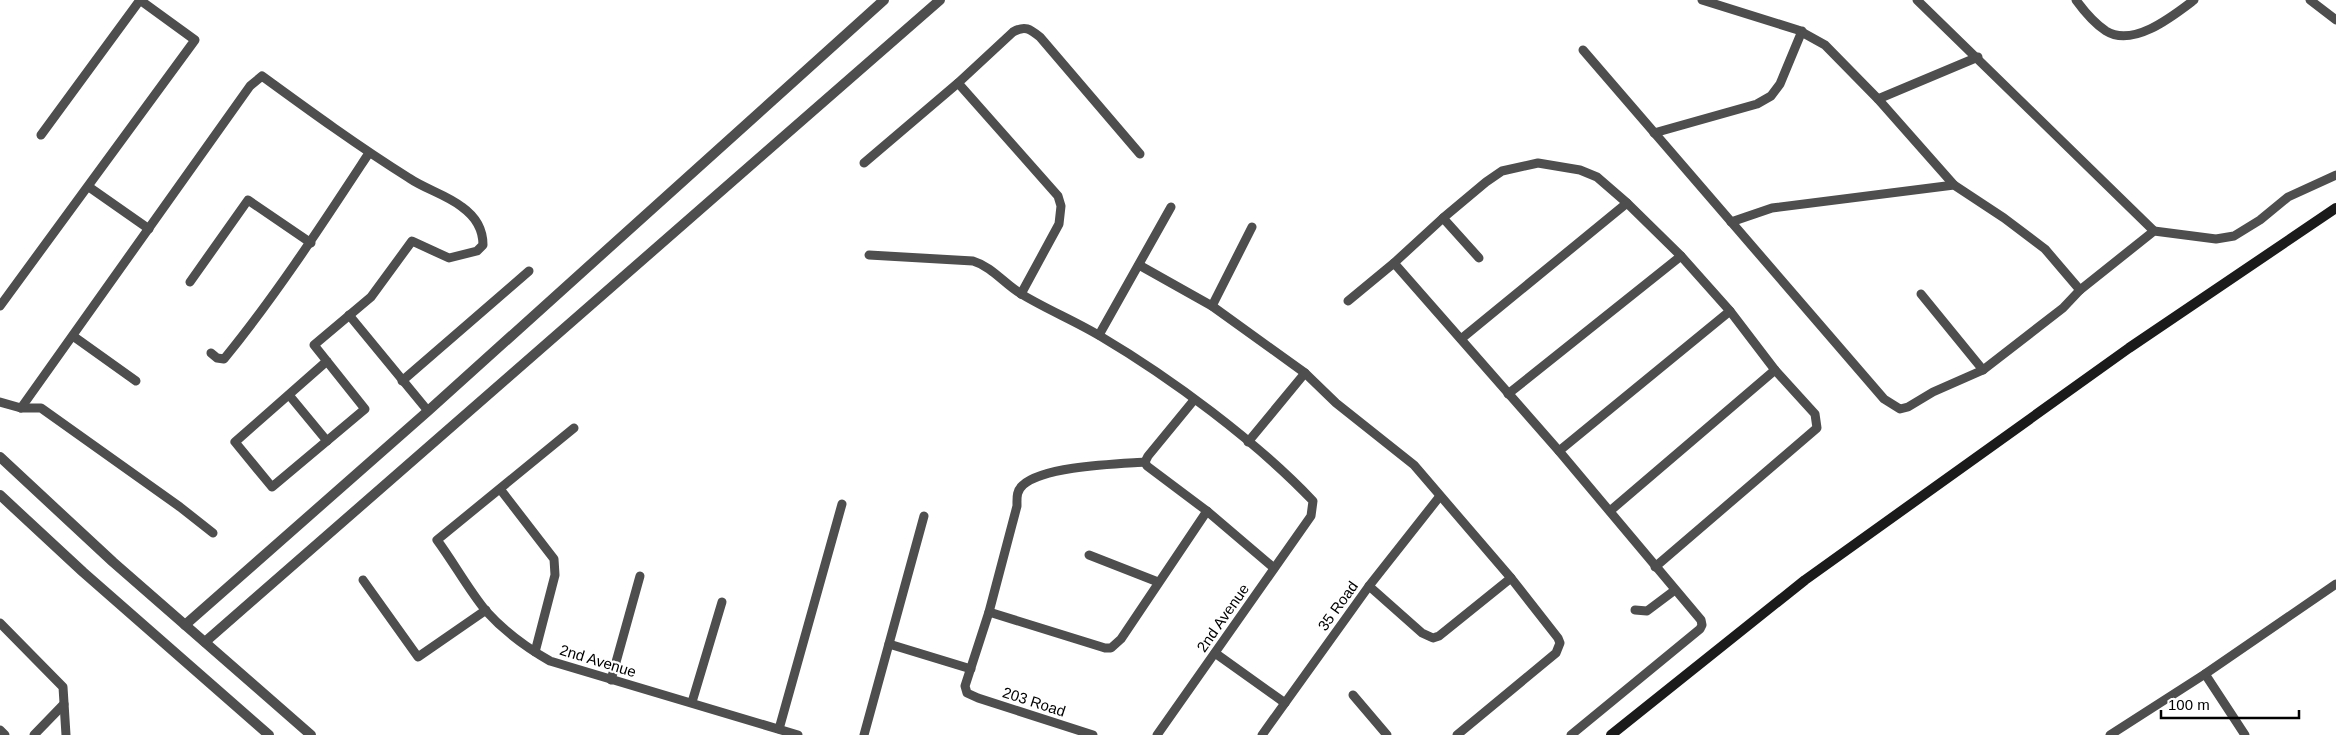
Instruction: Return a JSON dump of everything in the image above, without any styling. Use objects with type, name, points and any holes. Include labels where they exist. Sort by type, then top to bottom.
[{"type":"main road","points":[[1611,735],[1813,574],[2128,348],[2336,208]]},
{"type":"street","points":[[0,306],[195,40],[140,0],[41,135]]},
{"type":"street","points":[[184,625],[428,411],[884,0]]},
{"type":"street","points":[[205,642],[940,0]]},
{"type":"street","points":[[1702,0],[1802,31],[1825,45],[1878,98],[1954,185],[2004,218],[2045,249],[2080,290]]},
{"type":"street","points":[[1917,0],[2154,232],[2216,239],[2234,236],[2260,220],[2288,196],[2336,175]]},
{"type":"street","points":[[2076,0],[2107,31],[2121,36],[2143,32],[2161,24],[2194,0]]},
{"type":"street","points":[[2310,0],[2336,20]]},
{"type":"street","points":[[864,163],[958,83],[1013,32],[1021,28],[1029,29],[1040,38],[1140,154]]},
{"type":"street","points":[[1654,133],[1757,104],[1771,96],[1780,84],[1802,31]]},
{"type":"street","points":[[1583,50],[1878,392],[1891,405],[1900,409],[1908,407],[1933,392],[1982,370],[2062,308],[2080,290],[2154,232]]},
{"type":"street","points":[[1878,98],[1978,58]]},
{"type":"street","points":[[21,408],[250,86],[262,76],[422,187],[462,207],[476,221],[483,232],[483,246],[477,251],[449,258],[412,241],[371,297],[314,346],[327,361],[365,409],[272,487],[235,442],[327,361]]},
{"type":"street","points":[[958,83],[1058,196],[1061,214],[1059,224],[1021,294]]},
{"type":"street","points":[[211,353],[216,358],[224,359],[311,243],[369,152]]},
{"type":"street","points":[[1348,301],[1486,182],[1502,171],[1538,163],[1580,170],[1597,177],[1627,203],[1681,256],[1730,311],[1775,370],[1815,414],[1817,428],[1655,567]]},
{"type":"street","points":[[1731,222],[1772,208],[1954,185]]},
{"type":"street","points":[[89,187],[148,229]]},
{"type":"street","points":[[190,282],[248,200],[311,243]]},
{"type":"street","points":[[1461,339],[1627,203]]},
{"type":"street","points":[[1099,335],[1171,207]]},
{"type":"street","points":[[1444,218],[1479,258]]},
{"type":"street","points":[[1212,306],[1252,227]]},
{"type":"street","points":[[869,255],[973,261],[987,267],[1021,294],[1099,335],[1194,400],[1248,442],[1305,373]]},
{"type":"street","points":[[1508,394],[1681,256]]},
{"type":"street","points":[[1394,263],[1559,451],[1701,620],[1702,625],[1700,629],[1571,735]]},
{"type":"street","points":[[1139,265],[1212,306],[1305,373],[1336,403],[1414,465],[1511,578],[1558,638],[1560,643],[1556,653],[1457,735]]},
{"type":"street","points":[[402,381],[529,271]]},
{"type":"street","points":[[1921,294],[1982,370]]},
{"type":"street","points":[[1559,451],[1730,311]]},
{"type":"street","points":[[349,316],[428,411]]},
{"type":"street","points":[[73,336],[136,381]]},
{"type":"street","points":[[1610,511],[1775,370]]},
{"type":"street","points":[[289,395],[327,441]]},
{"type":"street","points":[[889,644],[971,669],[989,612],[1017,506],[1017,493],[1022,486],[1034,477],[1068,470],[1145,462],[1194,400]]},
{"type":"street","points":[[0,402],[21,408],[41,408],[180,507],[213,533]]},
{"type":"street","points":[[534,652],[556,566],[550,551],[500,489],[574,428]]},
{"type":"street","name":"2nd Avenue","points":[[1157,735],[1311,516],[1313,501],[1248,442]]},
{"type":"street","points":[[0,457],[113,562],[311,735]]},
{"type":"street","points":[[1145,462],[1151,470],[1206,511],[1274,568]]},
{"type":"street","name":"2nd Avenue","points":[[500,489],[437,540],[486,610],[504,628],[534,652],[550,661],[798,735]]},
{"type":"street","points":[[0,495],[83,572],[269,735]]},
{"type":"street","name":"35 Road","points":[[1262,735],[1369,586],[1440,496]]},
{"type":"street","points":[[779,729],[842,504]]},
{"type":"street","points":[[989,612],[1105,648],[1111,648],[1121,639],[1206,511]]},
{"type":"street","points":[[864,735],[924,516]]},
{"type":"street","points":[[1089,555],[1158,582]]},
{"type":"street","points":[[611,680],[640,576]]},
{"type":"street","points":[[1369,586],[1422,633],[1433,638],[1439,636],[1511,578]]},
{"type":"street","points":[[363,580],[418,656],[486,610]]},
{"type":"street","points":[[2110,735],[2205,674],[2336,584]]},
{"type":"street","points":[[1635,610],[1647,611],[1674,590]]},
{"type":"street","points":[[692,702],[722,602]]},
{"type":"street","points":[[0,623],[60,683],[64,691],[66,735]]},
{"type":"street","points":[[1215,653],[1285,703]]},
{"type":"street","name":"203 Road","points":[[971,669],[966,686],[967,693],[1093,735]]},
{"type":"street","points":[[2205,674],[2245,735]]},
{"type":"street","points":[[1354,695],[1388,735]]},
{"type":"street","points":[[34,735],[64,704]]},
{"type":"street","points":[[0,730],[5,735]]}]
